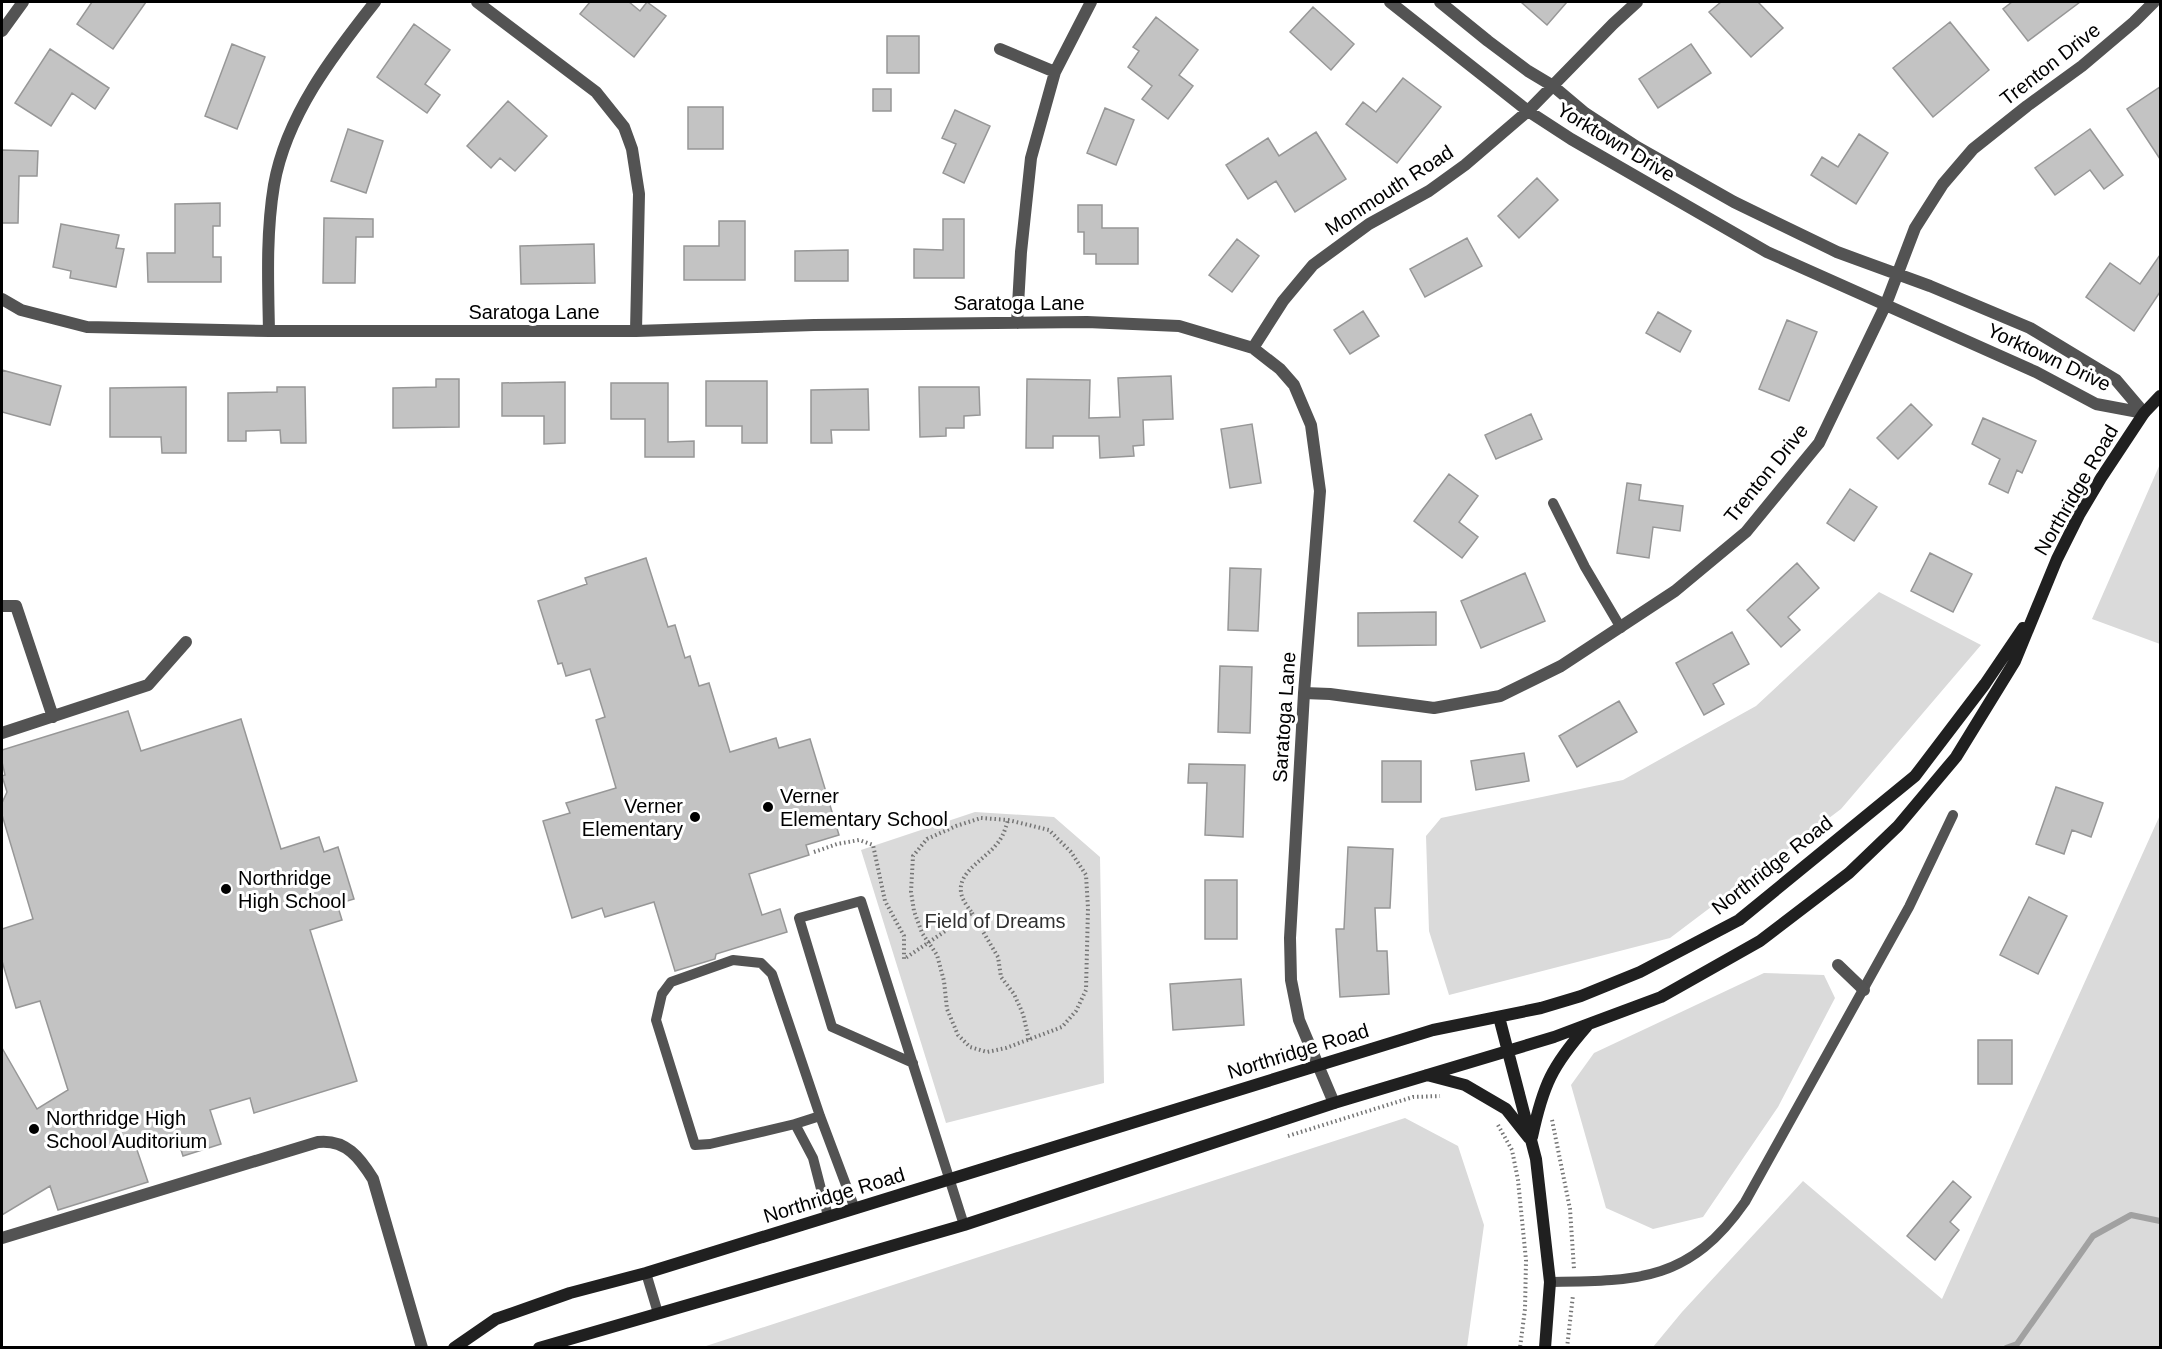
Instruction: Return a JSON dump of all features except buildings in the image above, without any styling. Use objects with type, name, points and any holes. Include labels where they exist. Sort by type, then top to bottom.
[{"type":"main road","name":"Northridge Road","points":[[539,1347],[964,1225],[1334,1103],[1589,1024],[1661,997],[1760,941],[1850,873],[1899,826],[1956,757],[2015,662],[2036,609],[2079,515],[2100,478],[2144,413],[2160,396]]},
{"type":"main road","name":"Northridge Road","points":[[454,1347],[496,1319],[570,1293],[646,1273],[1433,1030],[1541,1008],[1581,996],[1640,972],[1739,920],[1915,776],[2036,609]]},
{"type":"main road","points":[[1499,1017],[1536,1159],[1550,1282],[1545,1347]]},
{"type":"main road","points":[[1531,1141],[1539,1105],[1548,1080],[1564,1052],[1589,1024]]},
{"type":"main road","points":[[1426,1075],[1465,1085],[1506,1109],[1531,1141]]},
{"type":"street","points":[[2,31],[23,2]]},
{"type":"street","points":[[269,331],[268,229],[274,183],[288,138],[308,96],[375,2]]},
{"type":"street","points":[[477,2],[596,92],[624,127],[632,148],[639,194],[636,331]]},
{"type":"street","points":[[1017,323],[1021,252],[1031,158],[1055,72],[1091,2]]},
{"type":"street","name":"Yorktown Drive","points":[[1390,2],[1528,111],[1571,139],[1767,252],[2036,372],[2096,404],[2144,413]]},
{"type":"street","name":"Yorktown Drive","points":[[1440,2],[1585,113],[1636,147],[1734,202],[1837,252],[1898,274],[2040,334],[2116,380],[2144,413]]},
{"type":"street","name":"Monmouth Road","points":[[1253,348],[1283,301],[1313,265],[1369,224],[1429,191],[1465,165],[1528,111],[1637,2]]},
{"type":"street","name":"Trenton Drive","points":[[1304,693],[1330,694],[1434,708],[1500,696],[1561,666],[1675,591],[1746,532],[1819,443],[1886,304],[1915,228],[1942,184],[1973,149],[2026,106],[2082,66],[2154,2]]},
{"type":"street","points":[[1000,49],[1055,72]]},
{"type":"street","name":"Saratoga Lane","points":[[2,299],[21,310],[87,327],[269,331],[636,331],[814,325],[1087,322],[1179,326],[1253,348],[1280,369],[1294,385],[1311,425],[1320,491],[1304,693],[1290,938],[1291,980],[1299,1020],[1334,1103]]},
{"type":"street","points":[[2,606],[16,606],[53,717]]},
{"type":"street","points":[[2,733],[148,685],[186,642]]},
{"type":"street","points":[[1838,965],[1864,990]]},
{"type":"street","points":[[2,1238],[318,1142],[338,1143],[350,1149],[362,1161],[374,1179],[422,1347]]},
{"type":"lane","points":[[1553,503],[1585,567],[1621,628]]},
{"type":"lane","points":[[1962,714],[1976,724]]},
{"type":"lane","points":[[1550,1282],[1614,1281],[1660,1272],[1700,1252],[1732,1221],[1746,1202],[1864,990],[1909,907],[1953,815]]},
{"type":"lane","points":[[913,1063],[832,1027],[799,918],[861,901],[913,1063],[964,1225]]},
{"type":"lane","points":[[820,1116],[710,1144],[695,1145],[656,1020],[662,994],[671,982],[734,960],[761,963],[772,974],[820,1116],[855,1209]]},
{"type":"lane","points":[[795,1124],[813,1158],[828,1216]]},
{"type":"lane","points":[[646,1273],[658,1313]]},
{"type":"path","points":[[981,818],[1008,820],[1049,830],[1071,852],[1086,875],[1088,908],[1086,990],[1076,1011],[1062,1027],[1029,1040],[987,1052],[970,1047],[958,1035],[947,1009],[944,981],[937,955],[922,933],[914,911],[911,892],[913,856],[927,839],[956,826],[981,818]]},
{"type":"path","points":[[1008,820],[1004,835],[994,848],[969,871],[961,886],[962,896],[998,957],[1001,977],[1014,994],[1023,1014],[1029,1040]]},
{"type":"path","points":[[814,852],[837,844],[859,840],[873,845],[885,901],[904,936],[904,959],[972,913]]},
{"type":"path","points":[[1282,1138],[1413,1097],[1446,1096]]},
{"type":"path","points":[[1552,1117],[1570,1209],[1574,1282],[1567,1347]]},
{"type":"path","points":[[1497,1123],[1512,1150],[1518,1180],[1526,1260],[1525,1309],[1520,1347]]},
{"type":"green space","points":[[2160,464],[2160,644],[2092,619]]},
{"type":"green space","points":[[1879,592],[1981,645],[1841,809],[1670,938],[1449,995],[1429,931],[1426,836],[1441,818],[1623,780],[1756,706]]},
{"type":"green space","name":"Field of Dreams","points":[[975,812],[1054,817],[1100,857],[1104,1083],[946,1123],[861,850]]},
{"type":"green space","points":[[2160,815],[2160,1347],[1653,1347],[1682,1312],[1803,1181],[1942,1299]]},
{"type":"green space","points":[[1764,973],[1824,975],[1835,998],[1778,1107],[1703,1217],[1653,1229],[1606,1208],[1571,1085],[1594,1053]]},
{"type":"green space","points":[[1405,1118],[1458,1146],[1484,1225],[1467,1347],[703,1347]]},
{"type":"waterway","points":[[2006,1348],[2017,1344],[2093,1236],[2131,1215],[2160,1221]]},
{"type":"place","name":"Verner Elementary School","points":[[768,807]]},
{"type":"place","name":"Verner Elementary","points":[[695,817]]},
{"type":"place","name":"Northridge High School","points":[[226,889]]},
{"type":"place","name":"Northridge High School Auditorium","points":[[34,1129]]}]
